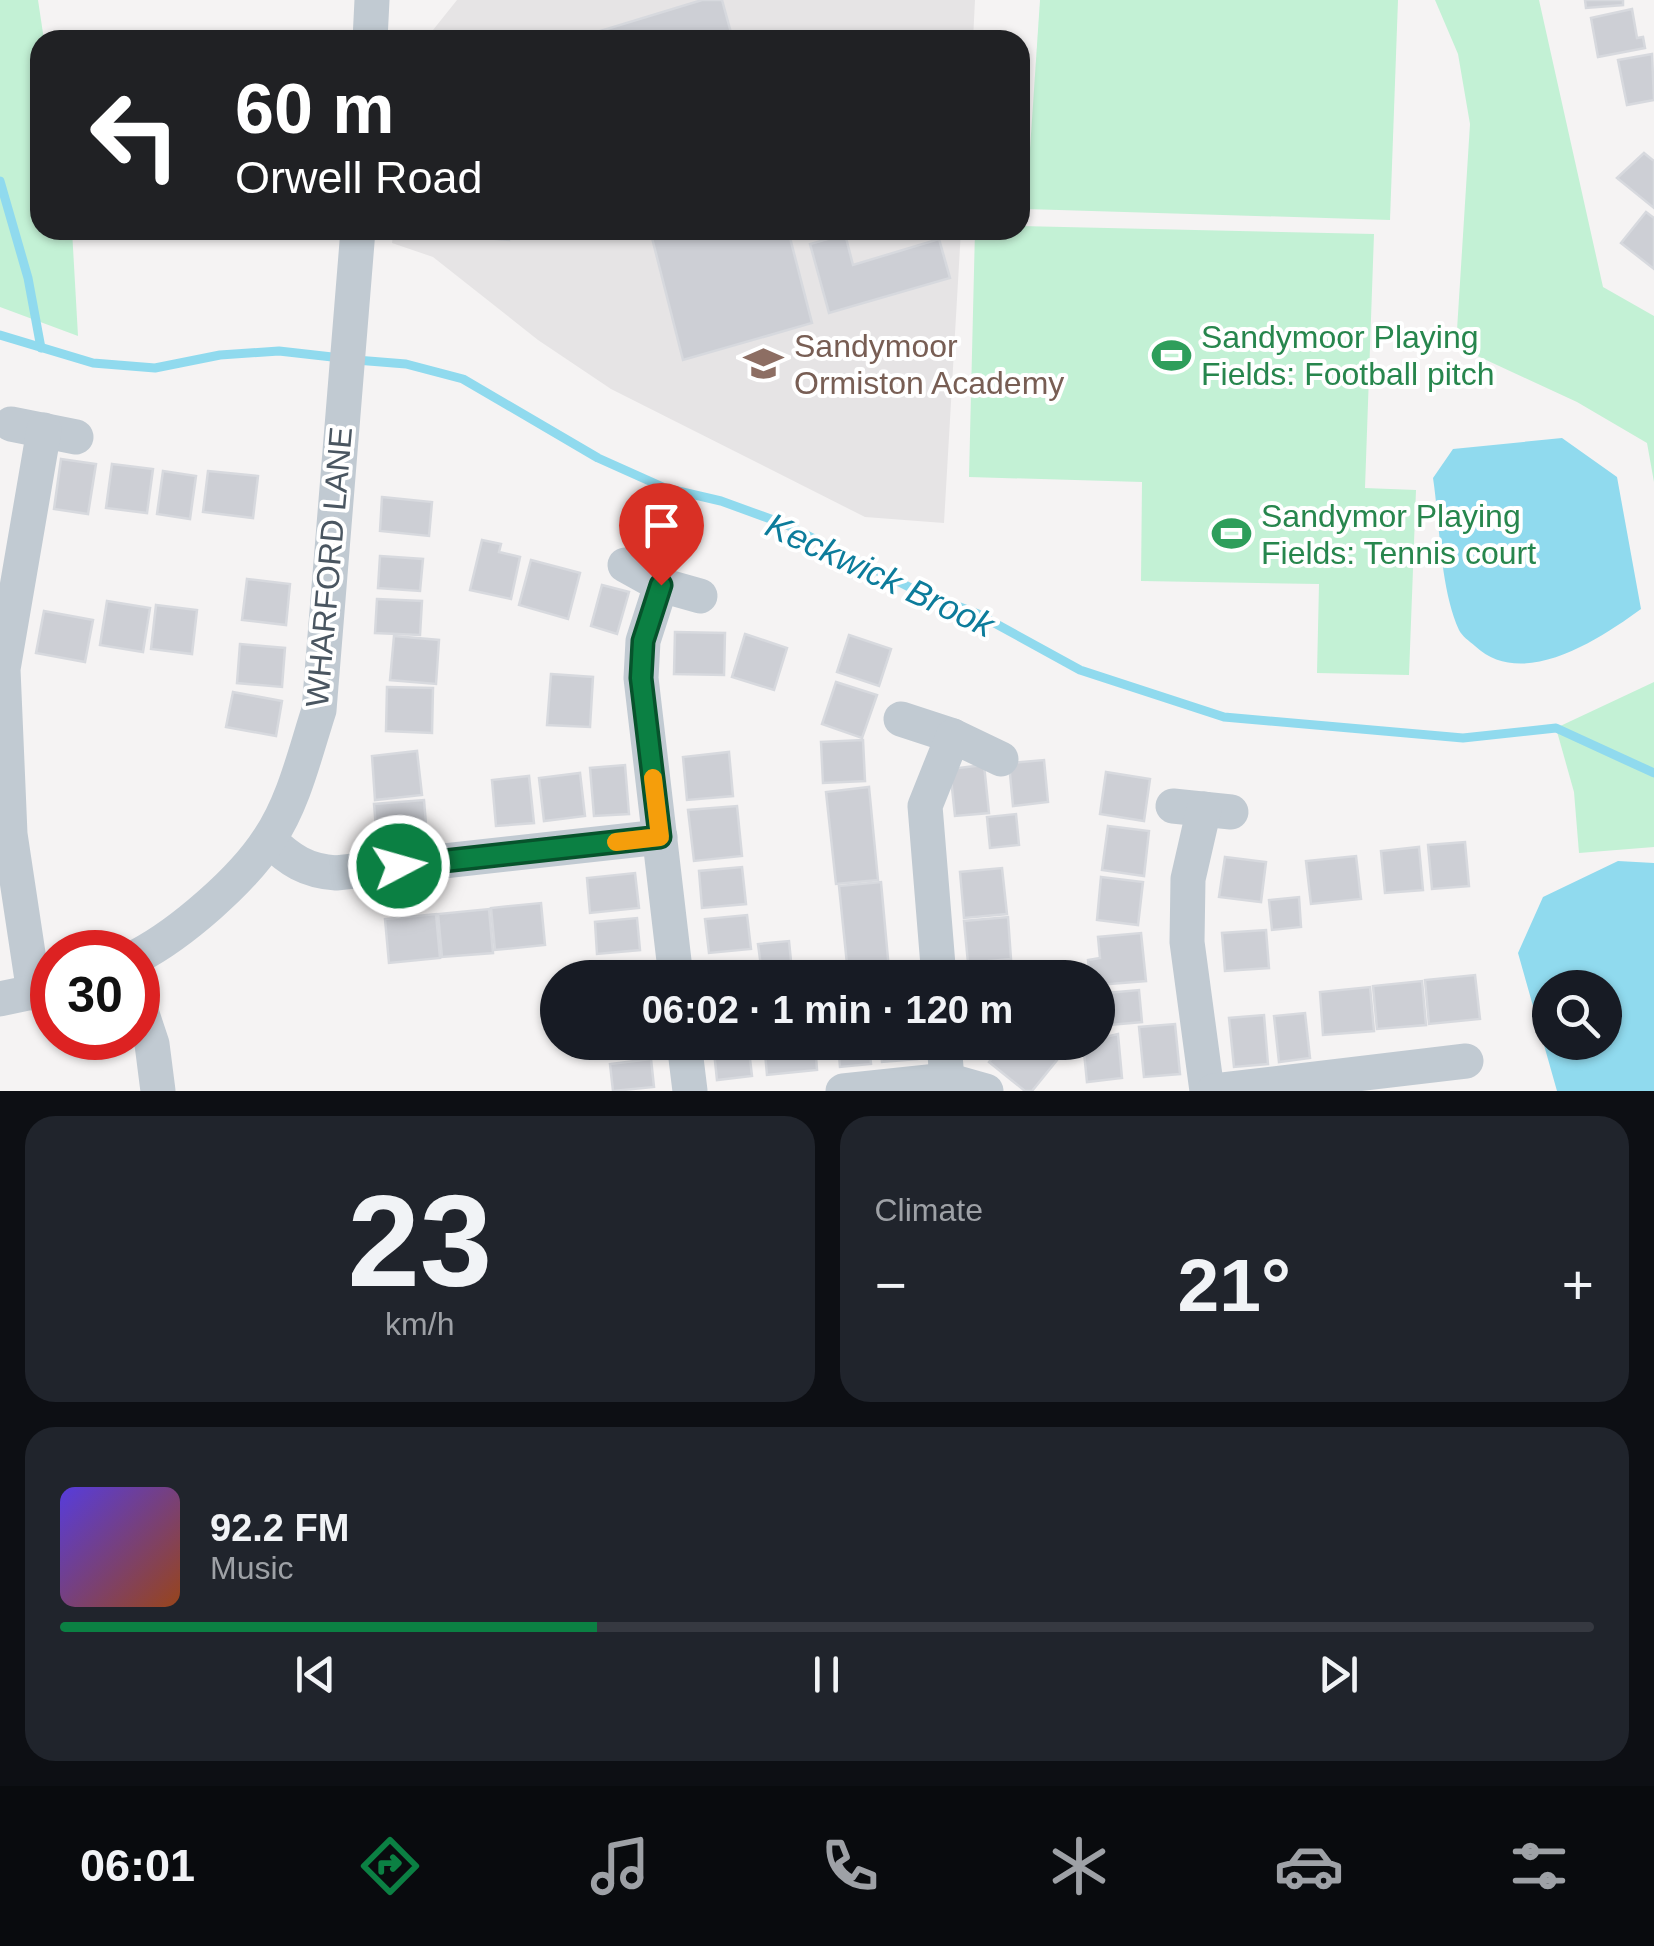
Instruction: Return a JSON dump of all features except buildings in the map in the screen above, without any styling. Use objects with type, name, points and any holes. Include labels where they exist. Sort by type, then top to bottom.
[{"type":"street","points":[[370,30],[372,0]]},
{"type":"street","name":"WHARFORD LANE","points":[[160,944],[269,840],[297,778],[318,710],[357,240]]},
{"type":"street","points":[[29,994],[10,834],[2,670],[44,430]]},
{"type":"street","points":[[625,566],[661,585],[700,596]]},
{"type":"street","points":[[661,585],[643,641],[641,678],[674,960]]},
{"type":"street","points":[[901,719],[953,736],[1001,759]]},
{"type":"street","points":[[938,960],[925,806],[953,736]]},
{"type":"street","points":[[1202,809],[1188,879],[1186,942],[1211,1091],[1466,1062]]},
{"type":"street","points":[[269,840],[288,859],[314,871],[336,873],[660,837]]},
{"type":"street","points":[[154,1060],[158,1091]]},
{"type":"street","points":[[686,1060],[690,1091]]},
{"type":"street","points":[[945,1060],[947,1080]]},
{"type":"street","points":[[844,1091],[947,1080],[986,1091]]},
{"type":"shaded area","points":[[457,0],[975,0],[974,30],[433,30]]},
{"type":"shaded area","name":"Sandymoor Ormiston Academy","points":[[960,240],[944,523],[865,517],[611,389],[538,340],[433,257],[392,243]]},
{"type":"green space","points":[[0,0],[38,0],[42,30],[30,30],[30,240],[73,240],[78,336],[0,307]]},
{"type":"green space","points":[[1040,0],[1398,0],[1390,220],[1030,209]]},
{"type":"green space","points":[[1435,0],[1539,0],[1603,287],[1654,316],[1654,482],[1647,443],[1577,402],[1456,346],[1470,124],[1458,54]]},
{"type":"green space","name":"Sandymoor Playing Fields: Football pitch","points":[[1030,226],[1374,234],[1365,488],[1416,490],[1409,675],[1317,673],[1319,584],[1141,581],[1142,482],[969,477],[975,240],[1030,240]]},
{"type":"green space","points":[[1654,682],[1654,847],[1579,853],[1574,792],[1556,728]]},
{"type":"water","points":[[1562,438],[1617,477],[1641,609],[1604,634],[1560,656],[1515,663],[1494,659],[1462,634],[1453,613],[1444,576],[1433,478],[1453,449]]},
{"type":"water","points":[[1618,861],[1654,863],[1654,1091],[1557,1091],[1548,1060],[1622,1060],[1622,970],[1532,970],[1532,1003],[1518,953],[1543,897]]},
{"type":"waterway","points":[[0,181],[28,278],[41,348]]},
{"type":"waterway","name":"Keckwick Brook","points":[[0,335],[93,363],[155,368],[220,355],[279,351],[341,358]]},
{"type":"waterway","name":"Keckwick Brook","points":[[356,360],[406,364],[463,379],[598,458],[665,488],[721,501],[787,525],[913,589],[978,614],[1080,670],[1224,717],[1463,738],[1556,728],[1654,773]]},
{"type":"slow traffic","points":[[616,842],[660,837],[653,778]]},
{"type":"place","name":"Sandymoor Playing Fields: Football pitch","points":[[1171,355]]},
{"type":"place","name":"Sandymoor Ormiston Academy","points":[[764,364]]},
{"type":"place","name":"Sandymor Playing Fields: Tennis court","points":[[1231,534]]},
{"type":"route","points":[[399,866],[660,837],[641,678],[643,641],[661,585]]}]
